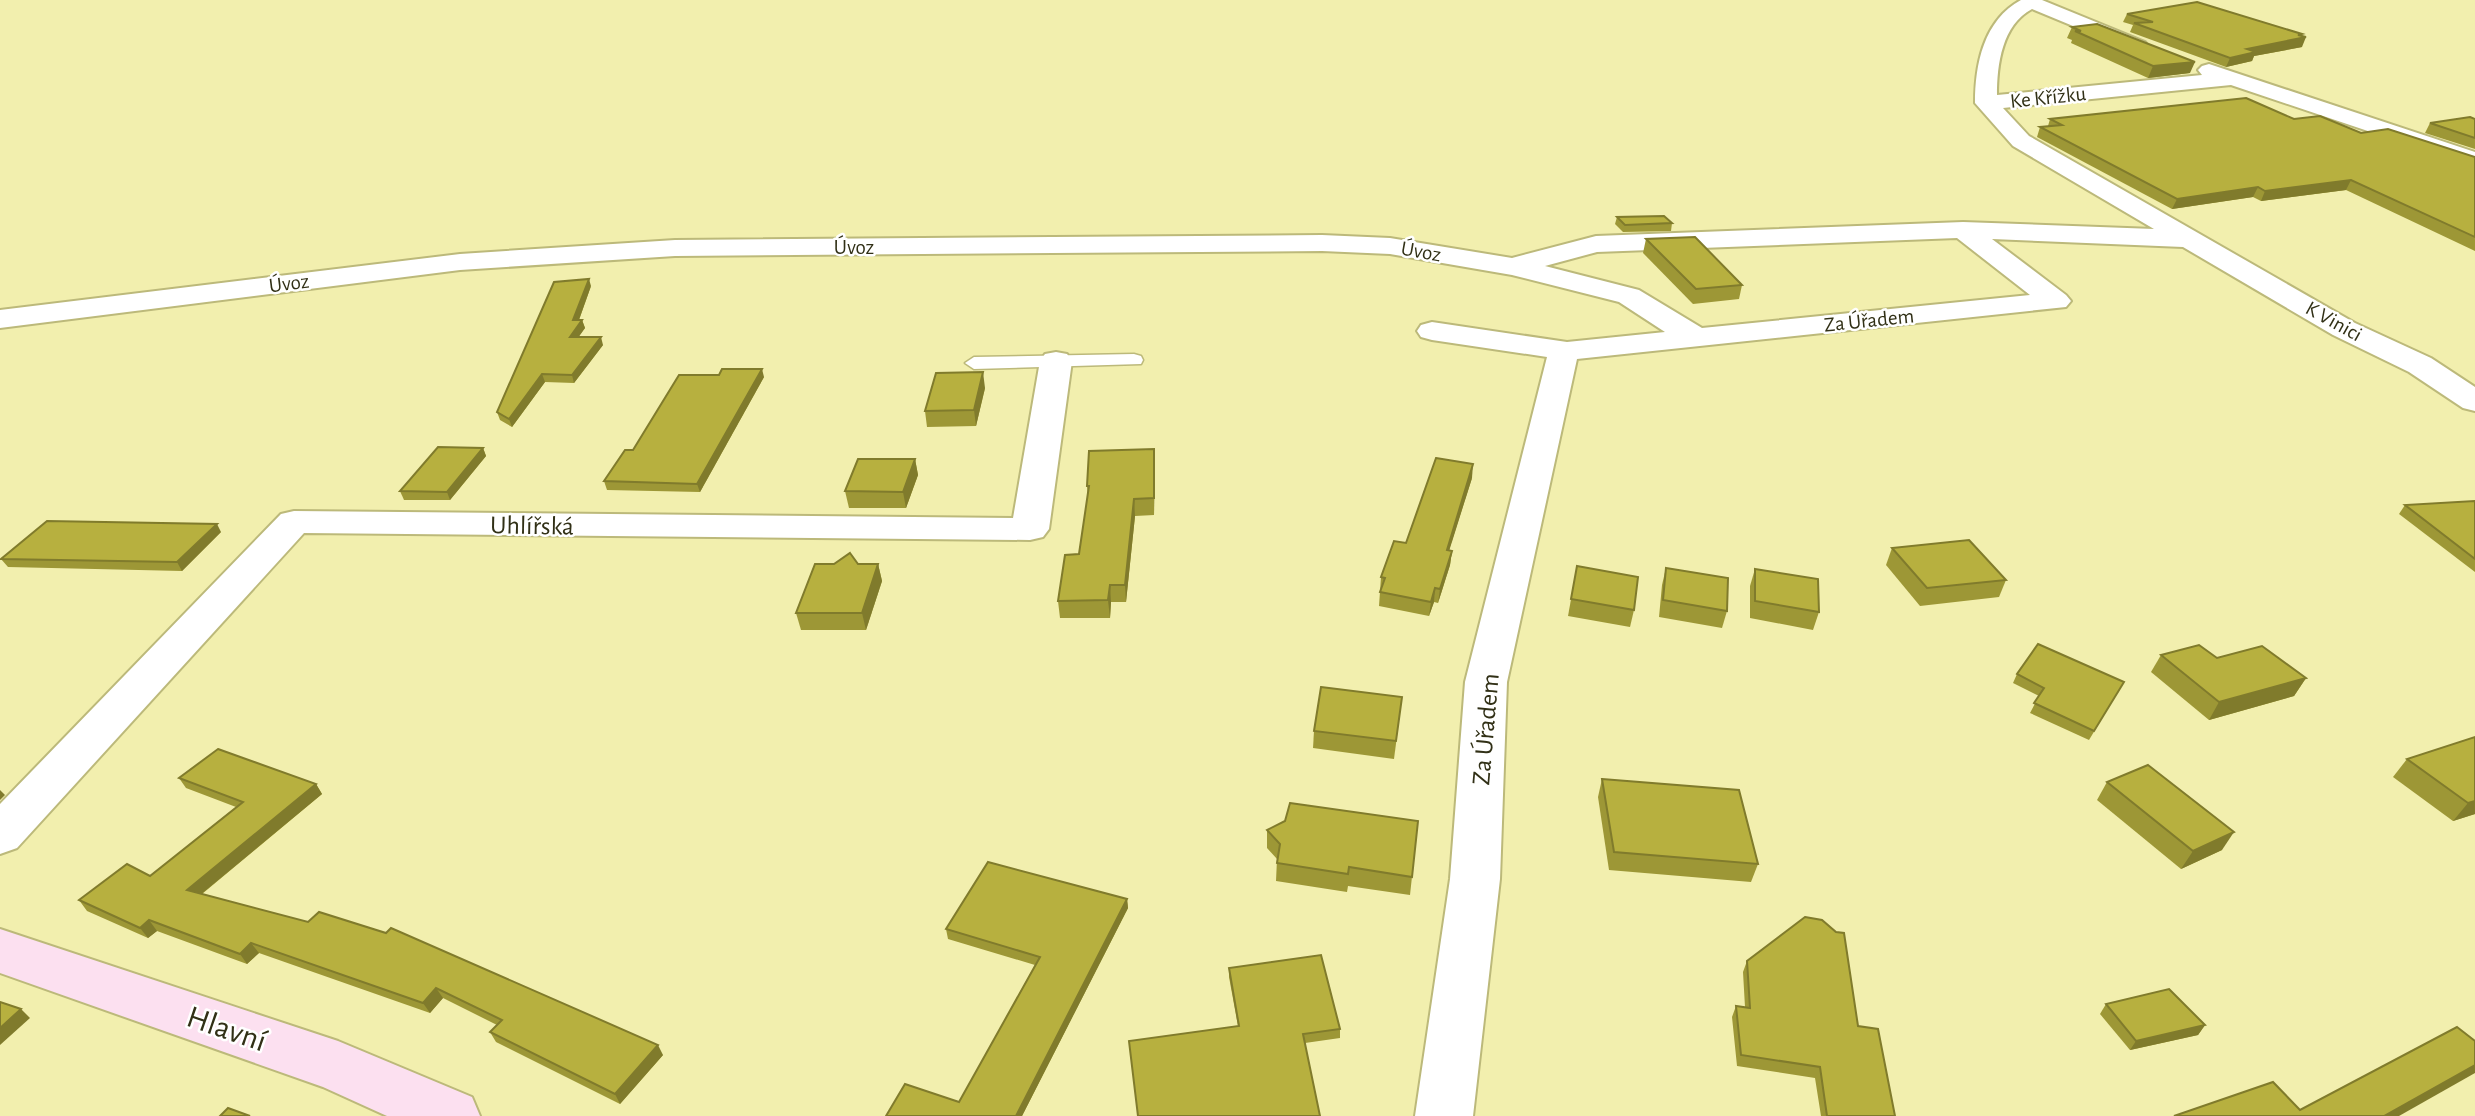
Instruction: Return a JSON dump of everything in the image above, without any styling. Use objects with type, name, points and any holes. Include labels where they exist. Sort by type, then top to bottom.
[{"type":"main road","name":"Hlavní","points":[[0,951],[338,1066],[451,1116]]},
{"type":"street","points":[[1986,103],[1985,75],[1994,44],[2012,14],[2031,2],[2152,51]]},
{"type":"street","name":"Ke Křížku","points":[[2188,63],[2475,160]]},
{"type":"street","name":"Ke Křížku","points":[[1986,103],[2234,78]]},
{"type":"street","name":"Ke Křížku","points":[[1986,103],[2021,141],[2193,239]]},
{"type":"street","points":[[1513,267],[1596,244],[1964,230],[2193,239]]},
{"type":"street","name":"Za Úřadem","points":[[1432,331],[1567,351],[2056,301],[1964,230]]},
{"type":"street","name":"K Vinici","points":[[2193,239],[2344,329],[2420,365],[2475,401]]},
{"type":"street","name":"Úvoz","points":[[0,319],[460,262],[675,248],[1322,243],[1390,246],[1513,267],[1629,296],[1695,337]]},
{"type":"street","name":"Za Úřadem","points":[[1444,1116],[1475,879],[1486,682],[1560,362],[1567,351]]},
{"type":"street","name":"Uhlířská","points":[[0,835],[295,522],[1030,529],[1056,361]]},
{"type":"lane","points":[[974,363],[1134,360]]},
{"type":"building","points":[[2197,2],[2306,37],[2247,49],[2256,52],[2230,58],[2134,23],[2153,22],[2127,14]]},
{"type":"building","points":[[2097,24],[2195,62],[2153,66],[2075,31],[2081,31],[2072,27]]},
{"type":"building","points":[[2246,98],[2294,119],[2320,116],[2361,133],[2388,129],[2475,157],[2475,237],[2351,180],[2265,191],[2258,187],[2177,199],[2040,127],[2062,125],[2050,119]]},
{"type":"building","points":[[2470,117],[2475,119],[2475,138],[2430,123]]},
{"type":"building","points":[[1664,216],[1672,223],[1625,225],[1617,217]]},
{"type":"building","points":[[1695,237],[1742,285],[1696,289],[1646,239]]},
{"type":"building","points":[[589,279],[573,320],[582,320],[570,337],[601,337],[572,375],[542,374],[509,419],[497,412],[554,282]]},
{"type":"building","points":[[722,369],[762,369],[697,484],[604,481],[625,450],[633,450],[679,375],[719,375]]},
{"type":"building","points":[[983,372],[974,410],[925,411],[936,373]]},
{"type":"building","points":[[438,447],[483,448],[447,492],[400,491]]},
{"type":"building","points":[[1154,449],[1154,498],[1134,499],[1125,585],[1110,585],[1108,600],[1058,601],[1065,555],[1079,554],[1089,486],[1089,451]]},
{"type":"building","points":[[1436,458],[1473,464],[1447,550],[1452,551],[1440,589],[1435,588],[1431,602],[1380,592],[1385,578],[1381,577],[1394,541],[1406,543]]},
{"type":"building","points":[[858,459],[915,459],[903,492],[845,491]]},
{"type":"building","points":[[2475,501],[2475,559],[2405,505]]},
{"type":"building","points":[[47,521],[217,524],[177,562],[1,559]]},
{"type":"building","points":[[1969,540],[2006,580],[1927,588],[1892,548]]},
{"type":"building","points":[[850,553],[858,564],[878,564],[862,613],[796,613],[815,564],[834,564]]},
{"type":"building","points":[[1577,566],[1638,577],[1634,610],[1571,599]]},
{"type":"building","points":[[1666,568],[1728,578],[1727,611],[1663,600]]},
{"type":"building","points":[[1755,569],[1818,579],[1819,612],[1755,601]]},
{"type":"building","points":[[2038,644],[2124,682],[2094,731],[2034,703],[2044,688],[2017,674]]},
{"type":"building","points":[[2199,645],[2217,658],[2262,646],[2306,678],[2219,702],[2161,655]]},
{"type":"building","points":[[1321,687],[1402,697],[1396,741],[1314,731]]},
{"type":"building","points":[[2475,737],[2475,801],[2468,803],[2407,759]]},
{"type":"building","points":[[218,749],[316,784],[187,890],[308,922],[319,912],[386,933],[391,928],[658,1045],[615,1094],[490,1032],[502,1020],[436,988],[423,1003],[251,943],[240,954],[149,920],[140,928],[79,900],[127,864],[150,876],[243,802],[179,778]]},
{"type":"building","points":[[2148,765],[2234,832],[2193,851],[2107,782]]},
{"type":"building","points":[[1602,779],[1739,790],[1758,864],[1614,852]]},
{"type":"building","points":[[1290,803],[1418,821],[1412,877],[1349,867],[1348,874],[1277,863],[1280,844],[1267,830],[1285,821]]},
{"type":"building","points":[[988,862],[1127,899],[1016,1116],[886,1116],[905,1084],[959,1102],[1040,957],[946,929]]},
{"type":"building","points":[[1805,917],[1822,920],[1836,932],[1844,933],[1858,1026],[1878,1029],[1895,1116],[1827,1116],[1820,1067],[1741,1055],[1736,1006],[1750,1008],[1747,961]]},
{"type":"building","points":[[1321,955],[1340,1029],[1303,1034],[1320,1116],[1138,1116],[1129,1041],[1239,1026],[1229,968]]},
{"type":"building","points":[[2169,989],[2205,1025],[2136,1041],[2106,1004]]},
{"type":"building","points":[[0,1002],[21,1009],[0,1028]]},
{"type":"building","points":[[2457,1027],[2475,1041],[2475,1065],[2384,1116],[2174,1116],[2273,1082],[2300,1110]]},
{"type":"building","points":[[228,1108],[250,1116],[220,1116]]}]
